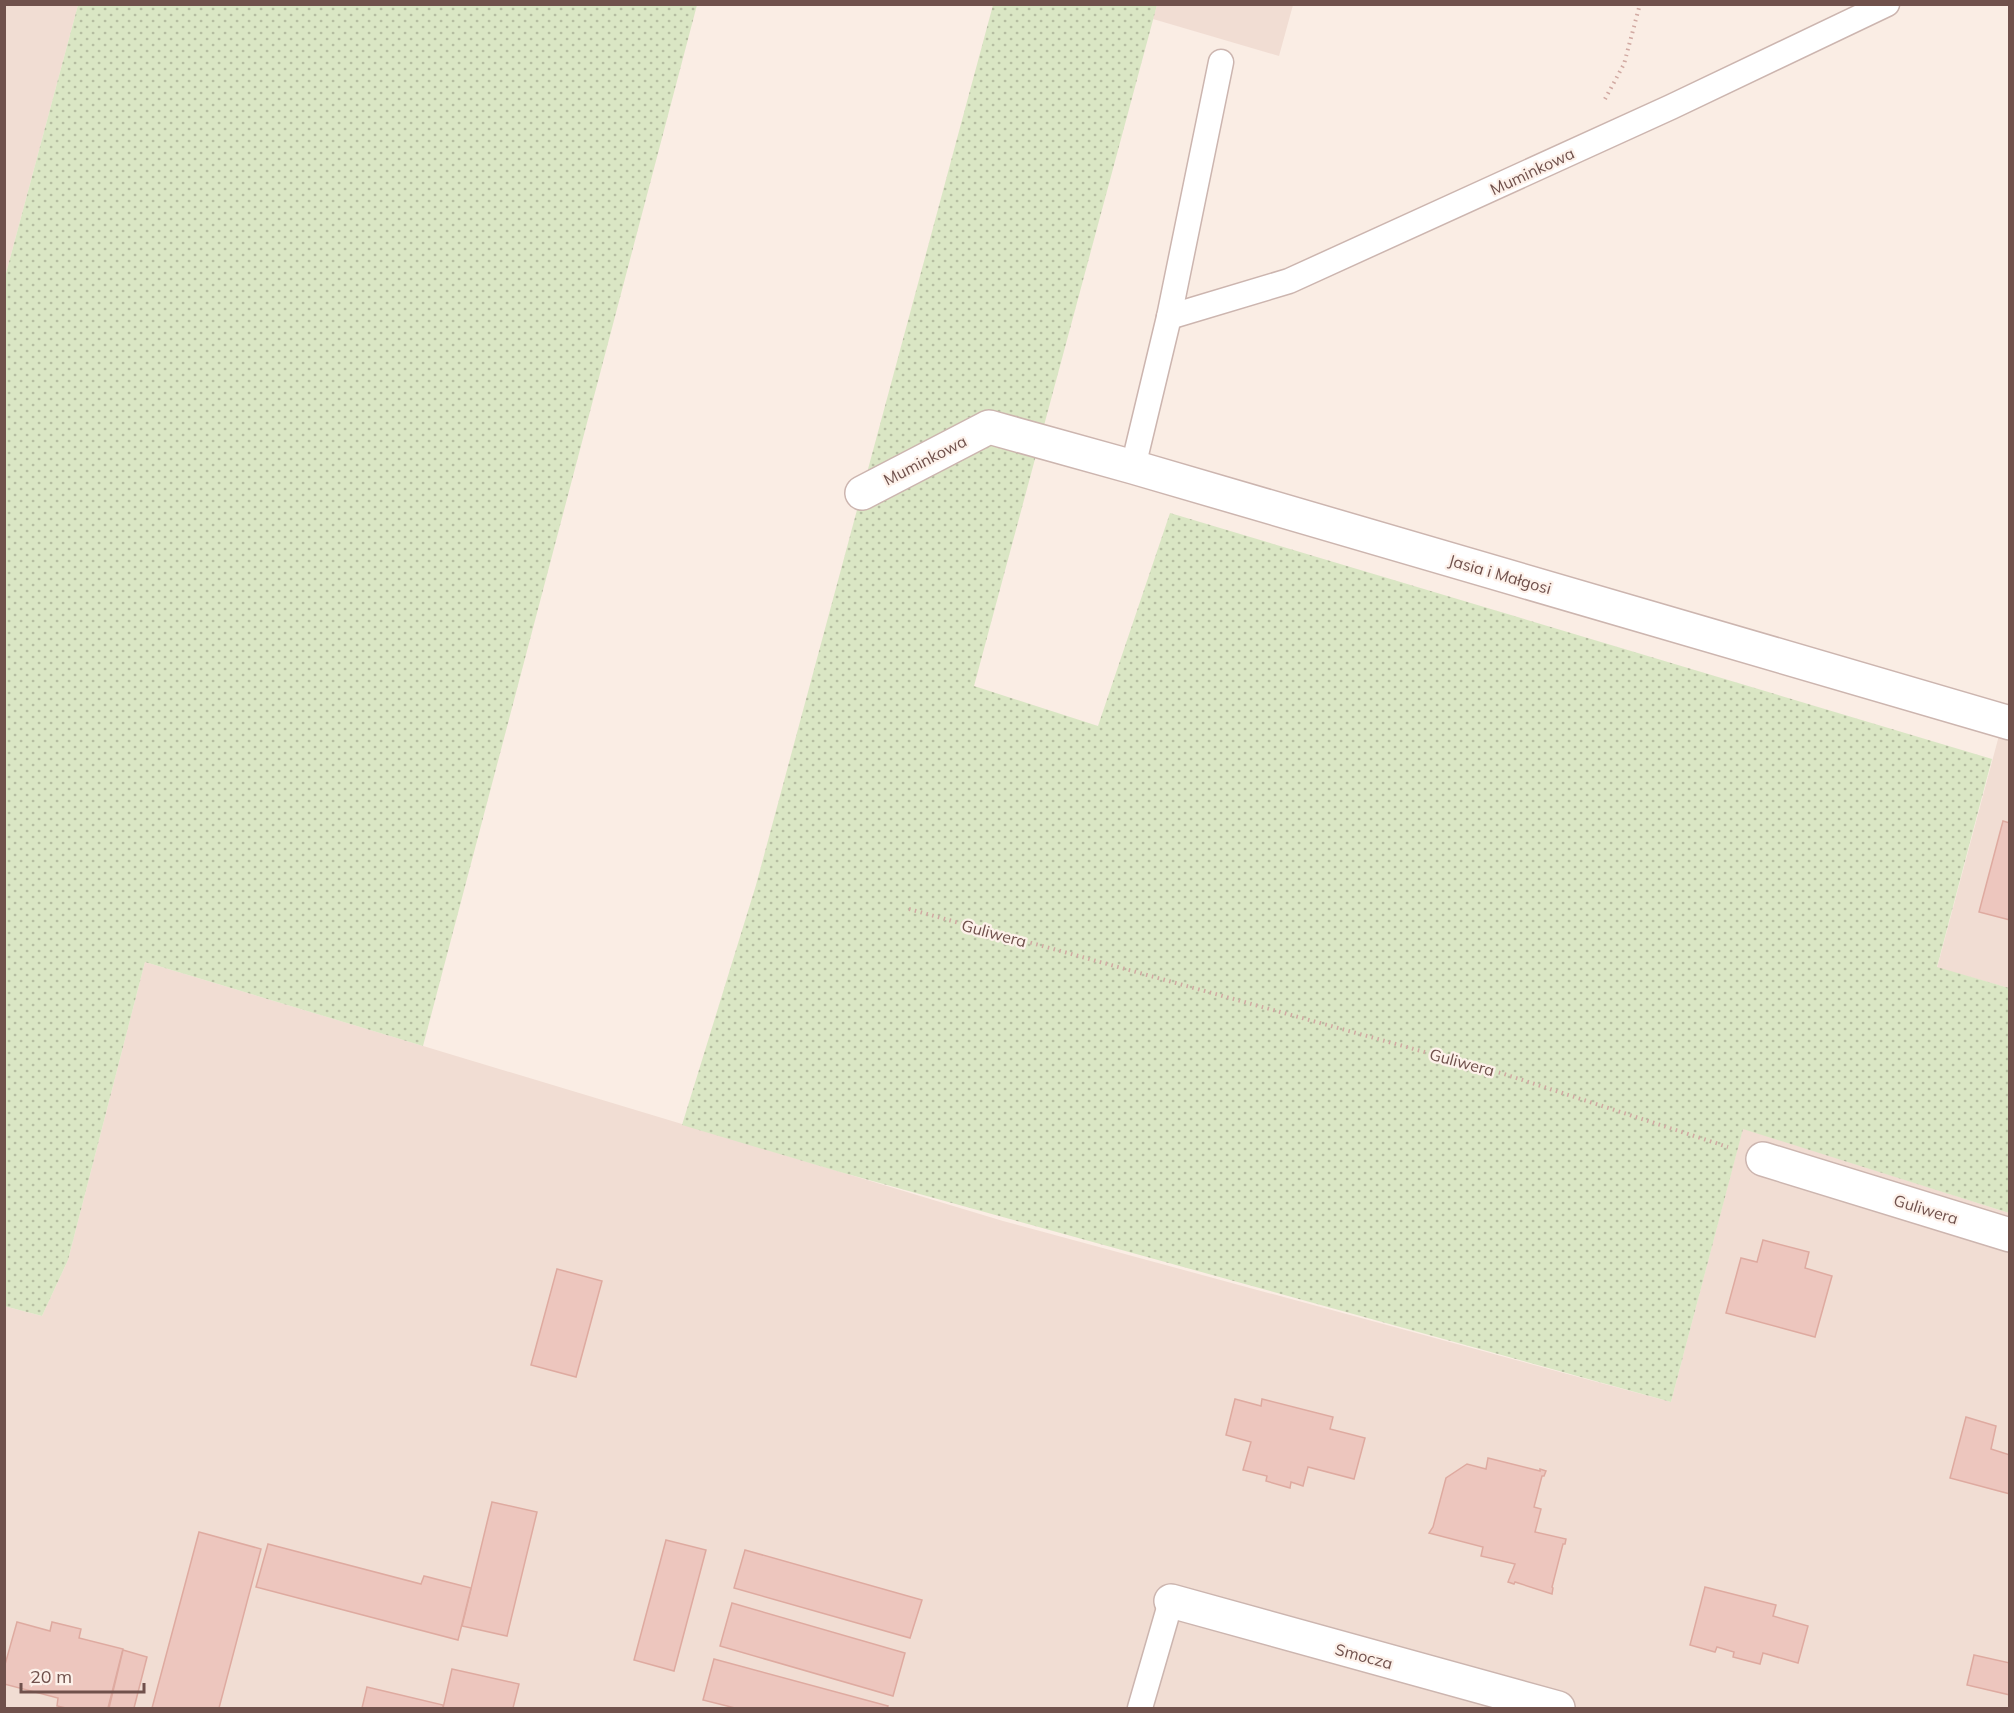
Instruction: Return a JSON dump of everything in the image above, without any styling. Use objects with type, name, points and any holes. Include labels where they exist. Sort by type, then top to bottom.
[{"type":"street","name":"Jasia i Małgosi","points":[[989,427],[2010,723]]},
{"type":"street","name":"Muminkowa","points":[[862,493],[989,427]]},
{"type":"street","name":"Guliwera","points":[[1763,1159],[2010,1234]]},
{"type":"street","name":"Smocza","points":[[1170,1601],[1558,1708]]},
{"type":"lane","name":"Muminkowa","points":[[1169,317],[1289,281],[1577,150],[1887,4]]},
{"type":"lane","points":[[1133,467],[1169,317],[1221,62]]},
{"type":"lane","points":[[1140,1708],[1170,1601]]},
{"type":"path","points":[[1577,150],[1624,64],[1640,4]]},
{"type":"path","name":"Guliwera","points":[[909,909],[1504,1074],[1763,1159]]},
{"type":"shaded area","points":[[1157,4],[1293,5],[1279,56],[1153,19]]},
{"type":"shaded area","points":[[5,5],[78,5],[5,277]]},
{"type":"shaded area","points":[[2010,698],[2009,988],[1937,968]]},
{"type":"shaded area","points":[[145,962],[1003,1221],[1671,1402],[1743,1128],[2009,1213],[2009,1708],[5,1708],[4,1306],[42,1316],[68,1260]]},
{"type":"green space","points":[[78,5],[697,5],[423,1046],[145,962],[68,1260],[42,1316],[4,1306],[5,277]]},
{"type":"green space","points":[[993,5],[1157,5],[974,686],[1098,726],[1170,513],[1992,759],[1937,967],[2009,988],[2009,1213],[1743,1129],[1671,1402],[840,1172],[682,1125],[756,885]]},
{"type":"building","points":[[2003,821],[2010,823],[2010,920],[1979,912]]},
{"type":"building","points":[[1763,1240],[1809,1252],[1805,1268],[1832,1276],[1815,1337],[1726,1313],[1741,1258],[1757,1262]]},
{"type":"building","points":[[557,1269],[602,1281],[576,1377],[531,1365]]},
{"type":"building","points":[[1235,1399],[1261,1406],[1262,1399],[1333,1417],[1330,1429],[1365,1438],[1354,1479],[1308,1467],[1303,1486],[1291,1482],[1290,1488],[1266,1481],[1267,1476],[1243,1470],[1251,1442],[1226,1435]]},
{"type":"building","points":[[1966,1417],[1996,1426],[1991,1449],[2010,1455],[2010,1494],[1950,1478]]},
{"type":"building","points":[[1488,1458],[1546,1471],[1542,1476],[1534,1507],[1541,1509],[1535,1532],[1566,1539],[1552,1594],[1515,1582],[1514,1584],[1508,1582],[1515,1564],[1481,1556],[1483,1547],[1429,1533],[1433,1527],[1446,1478],[1467,1464],[1486,1469]]},
{"type":"building","points":[[492,1502],[537,1512],[507,1636],[462,1626]]},
{"type":"building","points":[[199,1532],[261,1549],[219,1708],[152,1708]]},
{"type":"building","points":[[666,1540],[706,1550],[674,1671],[634,1660]]},
{"type":"building","points":[[268,1544],[421,1584],[424,1576],[471,1588],[458,1640],[256,1587]]},
{"type":"building","points":[[745,1550],[922,1600],[910,1638],[734,1588]]},
{"type":"building","points":[[1705,1587],[1776,1605],[1773,1616],[1808,1626],[1798,1663],[1763,1653],[1760,1664],[1733,1657],[1734,1652],[1717,1647],[1715,1652],[1690,1645]]},
{"type":"building","points":[[732,1603],[905,1653],[893,1696],[720,1646]]},
{"type":"building","points":[[17,1622],[50,1631],[52,1622],[81,1629],[79,1638],[123,1649],[108,1708],[57,1706],[58,1698],[4,1684],[4,1668]]},
{"type":"building","points":[[123,1650],[147,1657],[134,1708],[109,1708]]},
{"type":"building","points":[[1974,1655],[2010,1663],[2010,1695],[1967,1685]]},
{"type":"building","points":[[714,1659],[888,1706],[887,1708],[735,1708],[703,1700]]},
{"type":"building","points":[[452,1669],[519,1684],[513,1708],[443,1708]]},
{"type":"building","points":[[367,1687],[443,1705],[443,1708],[362,1708]]}]
